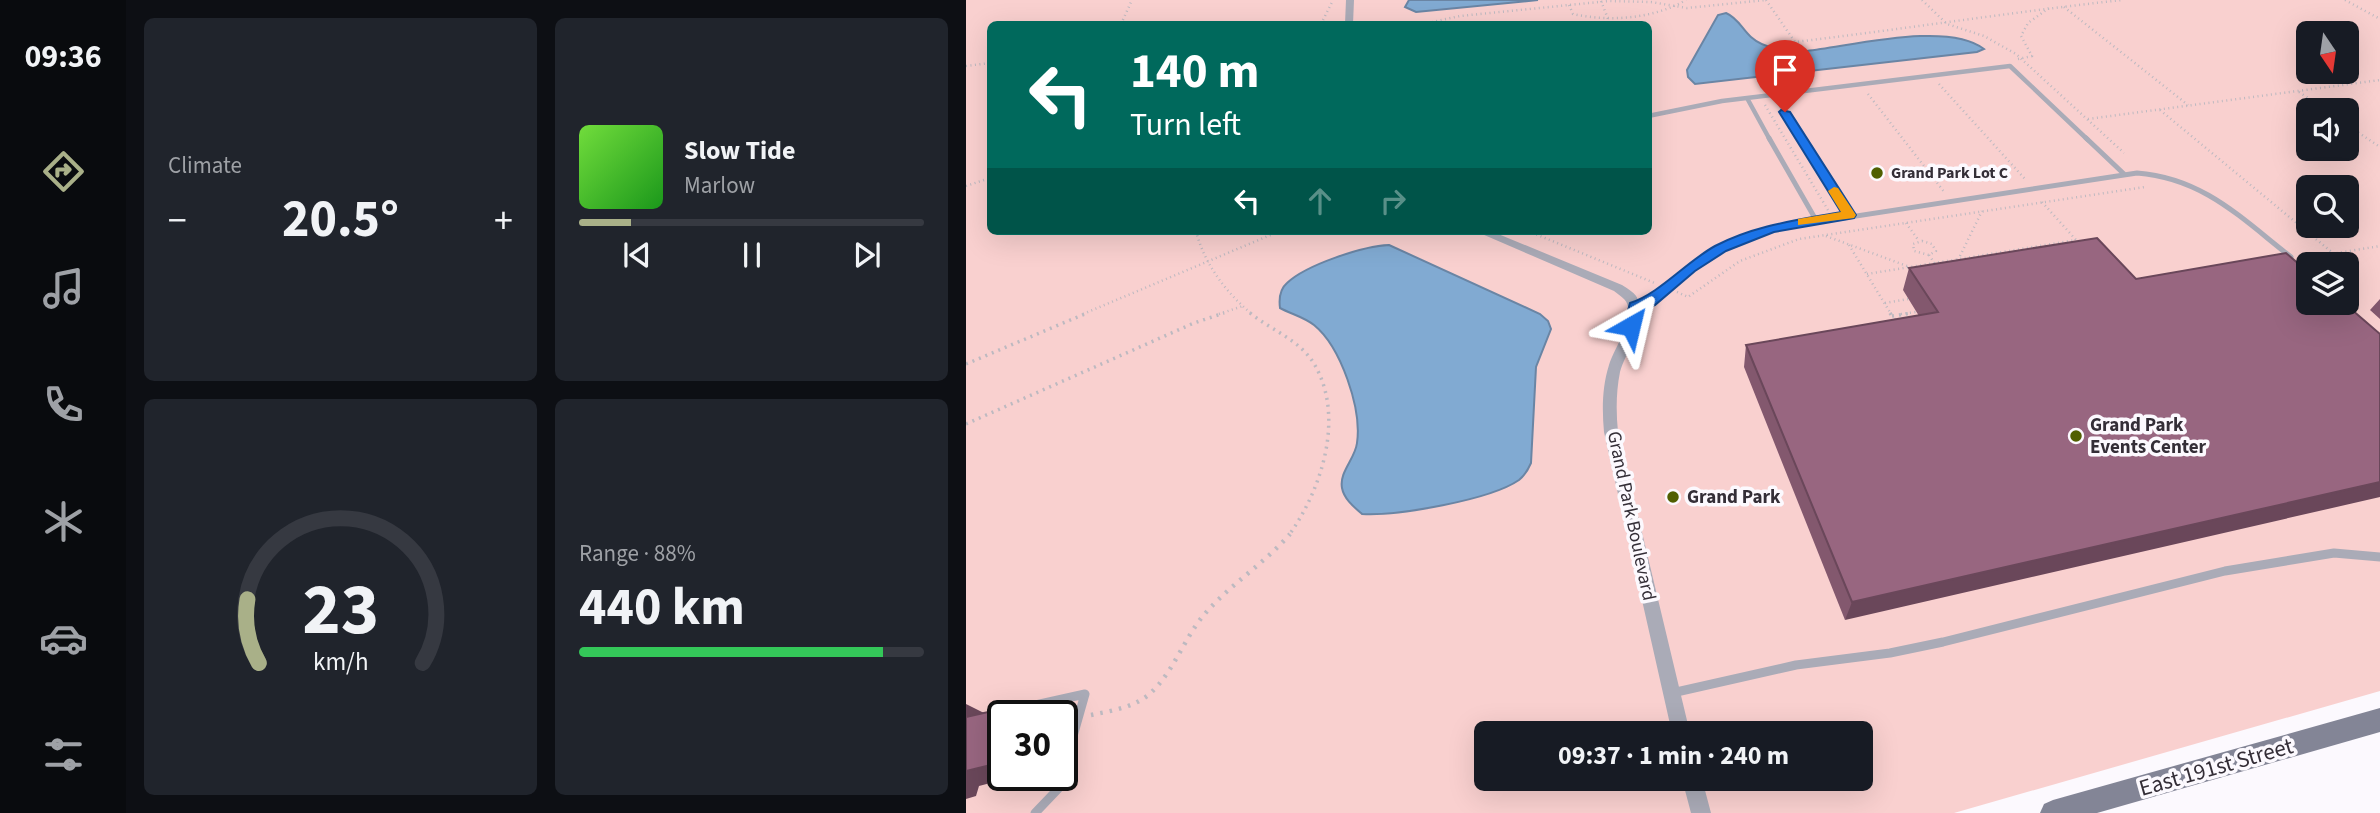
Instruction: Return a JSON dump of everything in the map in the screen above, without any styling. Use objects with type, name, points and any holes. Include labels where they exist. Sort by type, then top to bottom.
[{"type":"street","points":[[1349,21],[1350,0]]},
{"type":"street","points":[[1491,235],[1618,288],[1627,293],[1635,306]]},
{"type":"street","name":"Grand Park Boulevard","points":[[1635,306],[1634,319],[1623,341],[1613,374],[1609,395],[1611,432],[1678,721]]},
{"type":"street","name":"East 191st Street","points":[[2053,813],[2380,720]]},
{"type":"street","points":[[1695,791],[1700,813]]},
{"type":"lane","points":[[1652,115],[1747,97],[2010,66],[2124,174]]},
{"type":"lane","points":[[1774,94],[1849,215]]},
{"type":"lane","points":[[1747,97],[1816,220]]},
{"type":"lane","points":[[1635,306],[1650,302],[1690,267],[1740,240],[1771,229],[1832,217],[2124,174],[2161,174],[2200,188],[2291,257],[2282,258]]},
{"type":"lane","points":[[1671,693],[1796,665],[1930,645],[2225,571],[2334,553],[2380,557]]},
{"type":"lane","points":[[1057,700],[1085,694],[1078,718]]},
{"type":"lane","points":[[1035,813],[1057,791]]},
{"type":"path","points":[[1122,21],[1132,0]]},
{"type":"path","points":[[1322,21],[1333,0]]},
{"type":"path","points":[[1569,5],[1573,15],[1590,20],[1655,12],[1686,0]]},
{"type":"path","points":[[1437,21],[1460,16],[1601,1],[1639,1],[1695,8],[1766,0],[1795,42],[1947,24],[1973,17],[2122,0]]},
{"type":"path","points":[[2345,0],[2380,19]]},
{"type":"path","points":[[1601,1],[1609,21]]},
{"type":"path","points":[[2064,6],[2189,106]]},
{"type":"path","points":[[966,66],[987,63]]},
{"type":"path","points":[[1931,75],[2085,249]]},
{"type":"path","points":[[2088,120],[2380,80]]},
{"type":"path","points":[[1860,84],[1961,214]]},
{"type":"path","points":[[2297,91],[2308,98]]},
{"type":"path","points":[[1760,96],[1841,233]]},
{"type":"path","points":[[2160,110],[2332,252]]},
{"type":"path","points":[[2359,133],[2380,147]]},
{"type":"path","points":[[966,186],[987,179]]},
{"type":"path","points":[[1538,235],[1688,298],[1715,275],[1755,253],[1787,242],[2147,186]]},
{"type":"path","points":[[1954,268],[1982,211]]},
{"type":"path","points":[[1906,223],[1919,241],[1935,246],[1935,252],[1929,255],[1914,251],[1913,244],[1919,241]]},
{"type":"path","points":[[1078,718],[1128,706],[1149,695],[1208,610],[1271,555],[1290,533],[1311,495],[1324,454],[1329,427],[1317,373],[1300,347],[1243,306],[1199,247],[1197,235]]},
{"type":"path","points":[[966,363],[1271,235]]},
{"type":"path","points":[[1825,235],[1919,271]]},
{"type":"path","points":[[1867,274],[2076,240]]},
{"type":"path","points":[[1849,244],[1899,328]]},
{"type":"path","points":[[2346,252],[2380,246]]},
{"type":"path","points":[[2000,252],[2004,258]]},
{"type":"path","points":[[1929,255],[1940,270]]},
{"type":"path","points":[[1885,303],[1908,299]]},
{"type":"path","points":[[966,424],[1141,349],[1194,323],[1243,306]]},
{"type":"path","points":[[1892,316],[1916,312]]},
{"type":"shaded area","name":"Grand Park","points":[[966,0],[2380,0],[2380,691],[1954,813],[966,813]]},
{"type":"water","points":[[1409,0],[1538,0],[1416,12],[1405,7]]},
{"type":"water","points":[[1726,13],[1757,41],[1785,50],[1807,51],[1924,36],[1968,41],[1984,49],[1977,52],[1695,84],[1688,77],[1687,70],[1718,15]]},
{"type":"water","points":[[1389,245],[1540,314],[1548,321],[1551,329],[1536,367],[1531,463],[1519,480],[1487,494],[1443,505],[1362,514],[1347,499],[1342,488],[1343,476],[1357,443],[1358,429],[1348,380],[1324,335],[1310,322],[1280,308],[1280,298],[1287,283],[1321,263],[1350,253]]},
{"type":"building","name":"Grand Park Events Center","points":[[2097,238],[2136,279],[2286,253],[2296,262],[2296,315],[2358,315],[2380,334],[2380,482],[1852,602],[1746,345],[1938,312],[1909,268]]},
{"type":"building","points":[[987,712],[987,766],[966,771],[966,717]]},
{"type":"slow traffic","points":[[1802,222],[1849,215],[1834,191]]},
{"type":"place","name":"Grand Park Lot C","points":[[1877,173]]},
{"type":"place","name":"Grand Park Events Center","points":[[2076,436]]},
{"type":"place","name":"Grand Park","points":[[1673,497]]},
{"type":"route","points":[[1631,326],[1635,306],[1650,302],[1690,267],[1722,248],[1771,229],[1849,215],[1785,112]]}]
